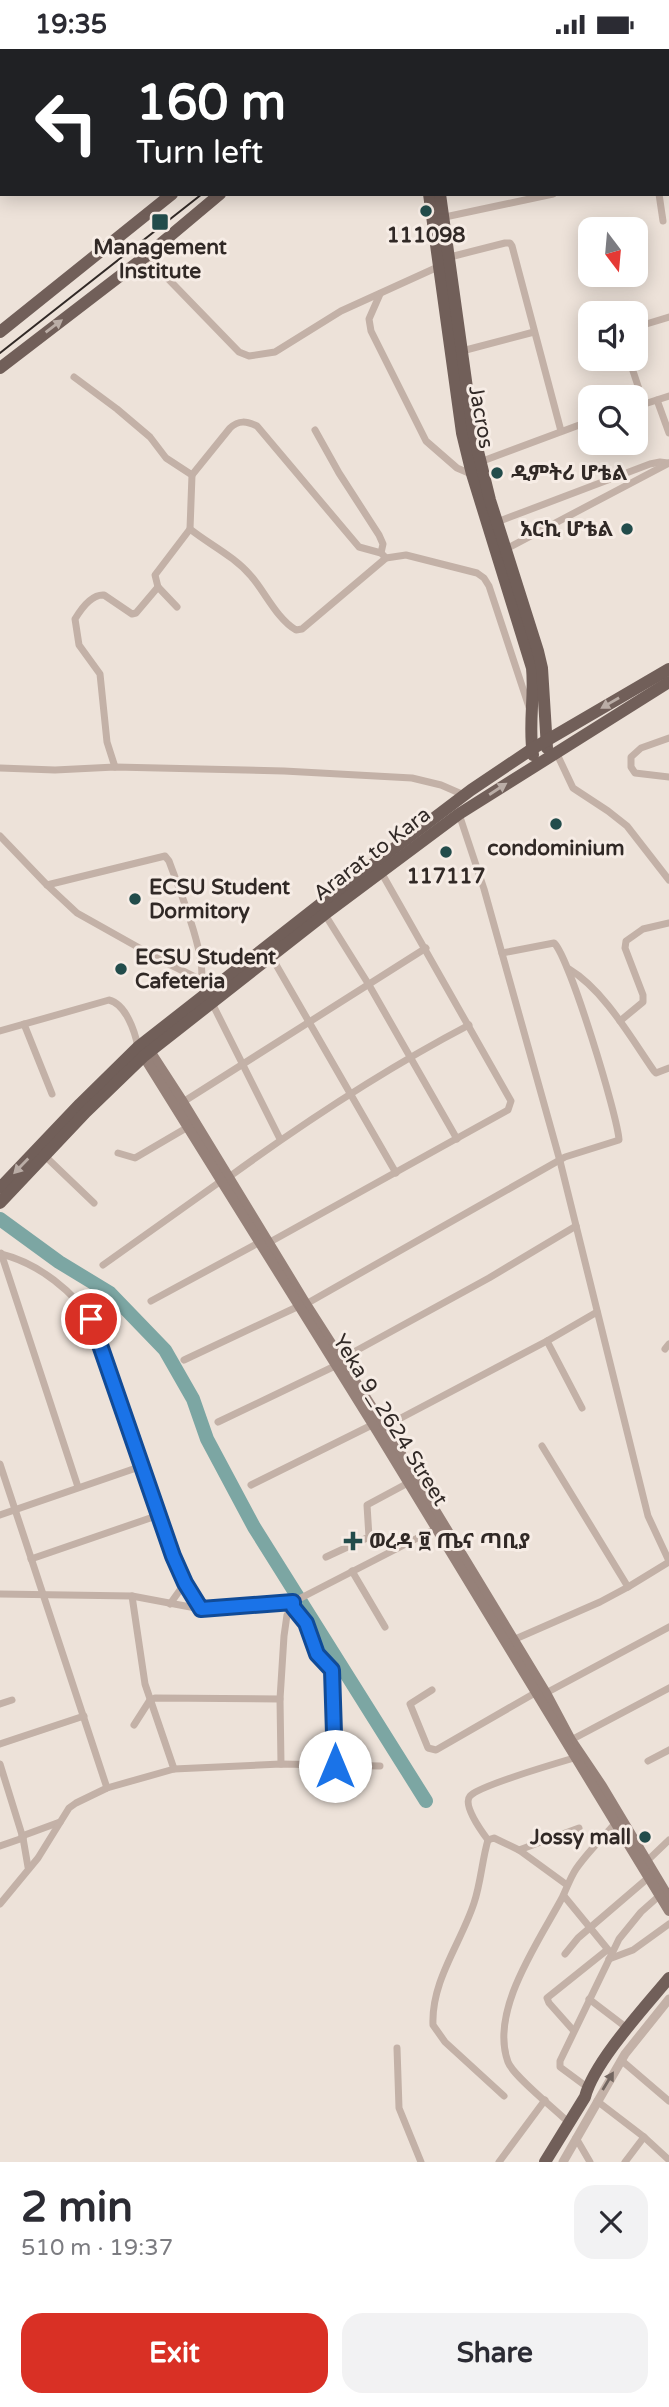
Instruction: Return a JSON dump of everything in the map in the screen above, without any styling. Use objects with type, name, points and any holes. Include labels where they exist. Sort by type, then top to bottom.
[{"type":"main road","points":[[0,332],[170,196]]},
{"type":"main road","points":[[0,367],[146,256],[218,196]]},
{"type":"main road","name":"Jacros","points":[[429,196],[472,474],[527,647],[533,682],[531,711],[535,765]]},
{"type":"main road","name":"Jacros","points":[[440,196],[463,351],[467,432],[480,462],[542,668],[546,743],[552,754]]},
{"type":"main road","name":"Ararat to Kara","points":[[142,1047],[212,1003],[271,956],[321,909],[464,795],[532,749],[669,669]]},
{"type":"main road","name":"Ararat to Kara","points":[[0,1188],[206,984],[381,871],[459,814],[669,682]]},
{"type":"main road","name":"Yeka 9_2624 Street","points":[[142,1047],[164,1081],[188,1127],[265,1242],[513,1640],[574,1758],[648,1878],[664,1897]]},
{"type":"main road","name":"Yeka 9_2624 Street","points":[[164,1081],[183,1102],[225,1179]]},
{"type":"main road","name":"Ararat to Kara","points":[[0,1203],[46,1157],[83,1108]]},
{"type":"main road","name":"Yeka 9_2624 Street","points":[[378,1425],[435,1529],[602,1786],[646,1862],[669,1911]]},
{"type":"main road","points":[[545,2162],[585,2097],[587,2087],[627,2028],[669,1978]]},
{"type":"street","points":[[444,217],[544,196]]},
{"type":"street","points":[[659,196],[663,221]]},
{"type":"street","points":[[450,257],[510,243],[562,431]]},
{"type":"street","points":[[146,256],[239,352],[249,356],[275,352],[341,311],[440,266]]},
{"type":"street","points":[[380,294],[369,319],[371,331],[426,441],[457,468],[472,474]]},
{"type":"street","points":[[648,323],[669,317]]},
{"type":"street","points":[[463,351],[534,332]]},
{"type":"street","points":[[74,377],[117,408],[150,437],[166,458],[192,475]]},
{"type":"street","points":[[648,402],[669,396]]},
{"type":"street","points":[[657,400],[669,433]]},
{"type":"street","points":[[177,607],[158,587],[155,575],[190,529],[192,475],[230,428],[236,423],[247,421],[257,426],[359,547],[384,556],[406,555],[470,570],[484,578],[531,711]]},
{"type":"street","points":[[480,462],[578,425]]},
{"type":"street","points":[[315,430],[379,535],[384,556]]},
{"type":"street","points":[[497,522],[650,464],[660,461],[669,463]]},
{"type":"street","points":[[506,549],[669,463]]},
{"type":"street","points":[[593,485],[600,499]]},
{"type":"street","points":[[190,529],[218,551],[232,557],[250,575],[285,621],[296,630],[302,629],[384,556]]},
{"type":"street","points":[[115,767],[107,742],[100,674],[79,645],[75,619],[93,597],[99,595],[104,595],[132,614],[136,613],[158,587]]},
{"type":"street","points":[[669,738],[641,748],[631,757],[631,767],[635,773],[669,777]]},
{"type":"street","points":[[552,754],[573,788],[627,826],[669,880]]},
{"type":"street","points":[[0,768],[55,770],[115,767],[284,771],[412,778],[441,785],[464,795]]},
{"type":"street","points":[[459,814],[484,889],[560,1161],[648,1516],[669,1561],[600,1602],[513,1640]]},
{"type":"street","points":[[0,836],[47,885],[85,918],[206,984]]},
{"type":"street","points":[[47,885],[165,856],[197,946],[206,984]]},
{"type":"street","points":[[150,1301],[396,1173],[508,1110],[511,1105],[470,1025],[381,871]]},
{"type":"street","points":[[321,909],[411,1056],[457,1139]]},
{"type":"street","points":[[620,1021],[643,1002],[643,995],[625,948],[626,941],[643,929],[669,923]]},
{"type":"street","points":[[184,1360],[302,1305],[575,1152],[617,1140],[619,1137],[601,1071],[569,969],[559,947],[554,943],[502,953]]},
{"type":"street","points":[[183,1102],[426,948]]},
{"type":"street","points":[[271,956],[396,1173]]},
{"type":"street","points":[[569,969],[591,987],[620,1021],[656,1073],[669,1068]]},
{"type":"street","points":[[0,1031],[109,1000],[116,1002],[142,1047]]},
{"type":"street","points":[[212,1003],[280,1139]]},
{"type":"street","points":[[24,1024],[52,1094]]},
{"type":"street","points":[[103,1265],[351,1092],[470,1025]]},
{"type":"street","points":[[118,1153],[135,1158],[188,1127]]},
{"type":"street","points":[[46,1157],[94,1203]]},
{"type":"street","points":[[218,1422],[338,1363],[576,1226]]},
{"type":"street","points":[[1,1254],[34,1267],[61,1286],[91,1319],[159,1515],[185,1583],[201,1609]]},
{"type":"street","points":[[1,1254],[78,1487]]},
{"type":"street","points":[[251,1485],[547,1341],[597,1312]]},
{"type":"street","points":[[547,1341],[582,1408]]},
{"type":"street","points":[[542,1445],[628,1587]]},
{"type":"street","points":[[0,1464],[107,1788]]},
{"type":"street","points":[[0,1515],[142,1466]]},
{"type":"street","points":[[326,1557],[369,1537],[368,1505],[408,1483]]},
{"type":"street","points":[[31,1559],[159,1515]]},
{"type":"street","points":[[281,1764],[280,1699],[285,1621],[295,1603],[435,1529]]},
{"type":"street","points":[[352,1571],[385,1627]]},
{"type":"street","points":[[170,1604],[185,1583]]},
{"type":"street","points":[[0,1594],[132,1597],[201,1609],[295,1603]]},
{"type":"street","points":[[132,1597],[144,1676],[174,1769]]},
{"type":"street","points":[[295,1603],[306,1623],[317,1654],[332,1670],[335,1766]]},
{"type":"street","points":[[432,1690],[410,1704],[431,1751],[669,1627]]},
{"type":"street","points":[[571,1740],[669,1688]]},
{"type":"street","points":[[134,1725],[150,1700],[163,1696],[280,1699]]},
{"type":"street","points":[[0,1704],[12,1700]]},
{"type":"street","points":[[0,1744],[84,1716]]},
{"type":"street","points":[[648,1761],[669,1750]]},
{"type":"street","points":[[488,1840],[469,1807],[468,1799],[471,1795],[574,1758]]},
{"type":"street","points":[[0,1764],[28,1867]]},
{"type":"street","points":[[0,1904],[38,1858],[76,1803],[107,1788],[174,1769],[281,1764],[380,1766]]},
{"type":"street","points":[[0,1846],[61,1822]]},
{"type":"street","points":[[569,2123],[511,2069],[503,2035],[509,2006],[518,1982],[576,1868],[615,1824]]},
{"type":"street","points":[[519,1850],[579,1828]]},
{"type":"street","points":[[488,1840],[494,1838],[519,1850],[567,1885]]},
{"type":"street","points":[[488,1840],[478,1891],[442,1979],[435,2002],[433,2025],[445,2042],[504,2096]]},
{"type":"street","points":[[646,1862],[669,1840]]},
{"type":"street","points":[[565,1954],[578,1938],[648,1878]]},
{"type":"street","points":[[564,1896],[609,1954]]},
{"type":"street","points":[[587,2087],[559,2064],[609,1954],[623,1933],[664,1897]]},
{"type":"street","points":[[573,2030],[549,2003],[548,1995],[609,1954],[633,1950],[669,1924]]},
{"type":"street","points":[[589,1999],[627,2028]]},
{"type":"street","points":[[563,2162],[621,2060],[669,1999]]},
{"type":"street","points":[[397,2048],[399,2108],[421,2162]]},
{"type":"street","points":[[621,2060],[669,2101]]},
{"type":"street","points":[[499,2162],[545,2100]]},
{"type":"street","points":[[597,2101],[669,2159]]},
{"type":"street","points":[[625,2162],[643,2137]]},
{"type":"street","points":[[576,2138],[590,2162]]},
{"type":"waterway","points":[[0,1219],[59,1262],[110,1293],[165,1350],[193,1399],[207,1439],[254,1527],[426,1801]]},
{"type":"tram line","points":[[0,353],[199,196]]},
{"type":"place","name":"111098","points":[[426,211]]},
{"type":"place","name":"Management Institute","points":[[160,222]]},
{"type":"place","name":"ዲምትሪ ሆቴል","points":[[497,473]]},
{"type":"place","name":"አርኪ ሆቴል","points":[[627,529]]},
{"type":"place","name":"condominium","points":[[556,824]]},
{"type":"place","name":"117117","points":[[446,852]]},
{"type":"place","name":"ECSU Student Dormitory","points":[[135,899]]},
{"type":"place","name":"ECSU Student Cafeteria","points":[[121,969]]},
{"type":"place","name":"ወረዳ ፱ ጤና ጣቢያ","points":[[353,1541]]},
{"type":"place","name":"Jossy mall","points":[[645,1837]]},
{"type":"route","points":[[91,1319],[173,1556],[185,1583],[201,1609],[293,1602],[293,1607],[299,1612],[312,1636],[317,1654],[332,1670],[334,1677],[335,1766]]}]
